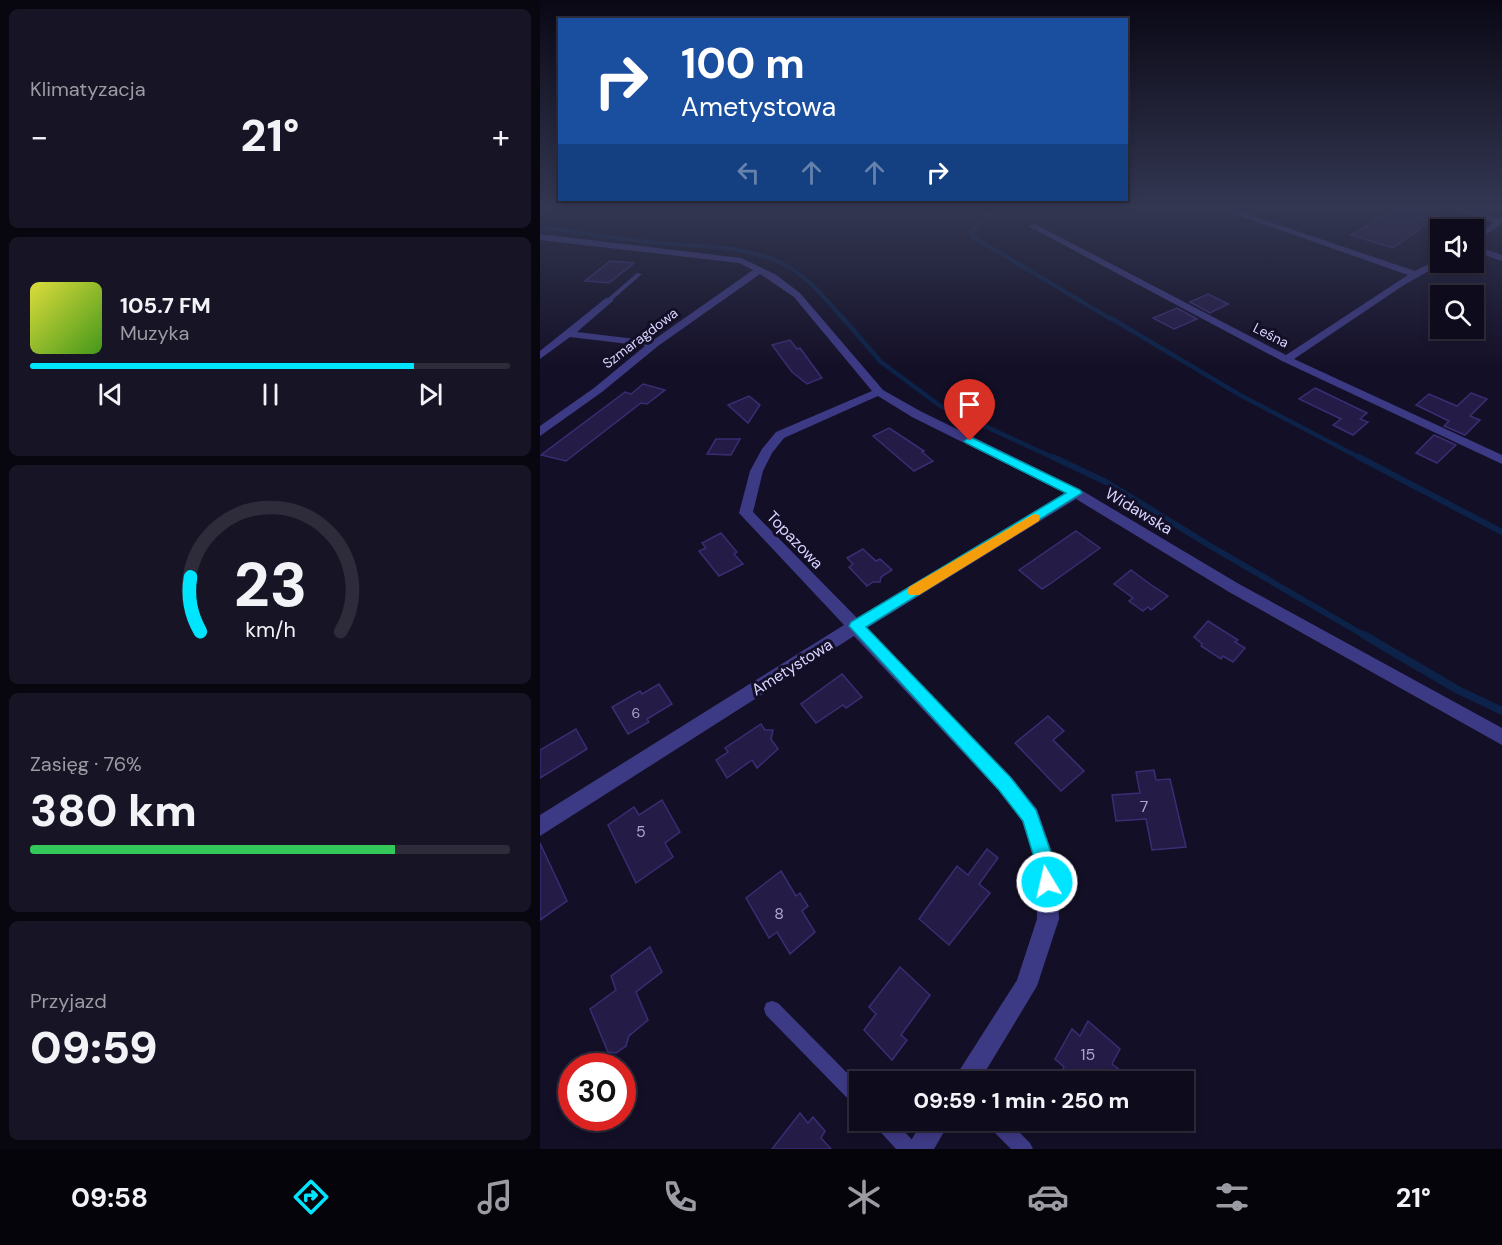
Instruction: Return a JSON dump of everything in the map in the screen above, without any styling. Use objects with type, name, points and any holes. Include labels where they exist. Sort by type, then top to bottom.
[{"type":"street","name":"Widawska","points":[[742,262],[783,282],[797,295],[879,392],[916,414],[1076,493],[1234,588],[1502,737]]},
{"type":"street","name":"Leśna","points":[[1100,262],[1286,359],[1502,460]]},
{"type":"street","points":[[1379,262],[1415,274]]},
{"type":"street","points":[[1286,359],[1326,336],[1415,274],[1430,266]]},
{"type":"street","name":"Szmaragdowa","points":[[540,432],[598,390],[654,344],[760,269]]},
{"type":"street","points":[[540,356],[609,300]]},
{"type":"street","points":[[568,334],[654,344]]},
{"type":"street","name":"Topazowa","points":[[856,626],[746,513],[749,492],[758,468],[768,447],[780,435],[879,392]]},
{"type":"street","name":"Ametystowa","points":[[540,826],[856,626],[1076,493]]},
{"type":"street","points":[[856,626],[1005,784],[1030,816],[1046,864],[1048,919],[1026,986],[971,1071]]},
{"type":"street","points":[[919,1149],[931,1131]]},
{"type":"lane","points":[[609,300],[639,274]]},
{"type":"lane","points":[[772,1009],[849,1088]]},
{"type":"lane","points":[[892,1131],[909,1149]]},
{"type":"lane","points":[[1005,1131],[1024,1149]]},
{"type":"building","points":[[609,262],[634,263],[609,283],[585,281]]},
{"type":"building","points":[[1208,294],[1228,304],[1210,313],[1190,302]]},
{"type":"building","points":[[1177,308],[1197,319],[1174,329],[1153,318]]},
{"type":"building","points":[[790,340],[797,349],[800,348],[822,378],[807,384],[792,372],[772,345]]},
{"type":"building","points":[[643,384],[665,390],[647,404],[641,403],[566,461],[541,455],[625,392],[631,394]]},
{"type":"building","points":[[1315,388],[1367,413],[1360,419],[1368,422],[1353,435],[1333,425],[1341,419],[1299,399]]},
{"type":"building","points":[[1471,393],[1487,399],[1470,416],[1480,420],[1465,435],[1444,426],[1449,421],[1416,405],[1429,394],[1457,406]]},
{"type":"building","points":[[749,396],[760,405],[748,423],[728,405]]},
{"type":"building","points":[[889,428],[924,451],[922,452],[933,461],[914,471],[873,436]]},
{"type":"building","points":[[1434,435],[1456,445],[1437,463],[1416,453]]},
{"type":"building","points":[[716,439],[740,439],[731,455],[707,454]]},
{"type":"building","points":[[1076,531],[1100,548],[1042,589],[1019,570]]},
{"type":"building","points":[[721,533],[737,552],[734,554],[743,564],[719,576],[699,551],[706,548],[702,543]]},
{"type":"building","points":[[863,549],[876,561],[880,559],[892,570],[881,577],[880,582],[873,582],[867,586],[849,567],[853,564],[847,558]]},
{"type":"building","points":[[1131,570],[1168,596],[1151,610],[1148,607],[1143,611],[1129,601],[1133,598],[1114,584]]},
{"type":"building","points":[[1208,621],[1238,640],[1235,642],[1245,648],[1233,662],[1223,656],[1221,659],[1201,646],[1202,644],[1194,637]]},
{"type":"building","points":[[842,674],[862,697],[846,708],[843,705],[816,723],[801,704]]},
{"type":"building","points":[[659,684],[672,704],[647,719],[649,722],[628,734],[612,707],[640,691],[642,694]]},
{"type":"building","points":[[1048,716],[1064,731],[1053,740],[1084,771],[1061,791],[1015,743]]},
{"type":"building","points":[[761,724],[765,730],[773,730],[771,739],[778,749],[757,768],[752,760],[727,778],[716,760],[728,752],[725,748]]},
{"type":"building","points":[[576,729],[587,749],[540,778],[540,750]]},
{"type":"building","points":[[1154,770],[1156,780],[1170,779],[1186,847],[1152,850],[1146,819],[1116,821],[1112,795],[1140,793],[1136,772]]},
{"type":"building","points":[[662,800],[680,832],[665,843],[673,857],[636,883],[608,825],[634,807],[639,815]]},
{"type":"building","points":[[540,843],[567,901],[540,920]]},
{"type":"building","points":[[987,849],[998,858],[979,884],[990,893],[949,945],[919,919],[957,866],[968,875]]},
{"type":"building","points":[[781,871],[796,896],[800,893],[808,906],[802,911],[815,932],[790,954],[777,932],[769,938],[746,898]]},
{"type":"building","points":[[650,947],[662,972],[636,992],[648,1020],[629,1036],[626,1046],[616,1053],[608,1052],[590,1009],[616,990],[611,976]]},
{"type":"building","points":[[900,967],[930,995],[901,1035],[907,1040],[892,1060],[864,1030],[876,1014],[869,1007]]},
{"type":"building","points":[[1088,1021],[1120,1049],[1112,1064],[1120,1071],[1062,1071],[1064,1067],[1055,1059],[1072,1029],[1080,1036]]},
{"type":"building","points":[[800,1113],[808,1123],[813,1117],[825,1131],[821,1138],[831,1149],[772,1149]]},
{"type":"waterway","points":[[778,262],[814,287],[843,319]]},
{"type":"waterway","points":[[1014,262],[1111,319]]},
{"type":"waterway","points":[[842,317],[881,362],[939,405],[1056,459]]},
{"type":"waterway","points":[[1109,317],[1240,395],[1362,459]]},
{"type":"waterway","points":[[1053,457],[1108,483],[1212,547],[1367,637]]},
{"type":"waterway","points":[[1359,457],[1502,532]]},
{"type":"waterway","points":[[1364,635],[1458,690],[1502,711]]},
{"type":"slow traffic","points":[[914,591],[1034,518]]},
{"type":"route","points":[[970,441],[1076,493],[856,626],[1005,784],[1030,816],[1046,864],[1047,882]]}]
